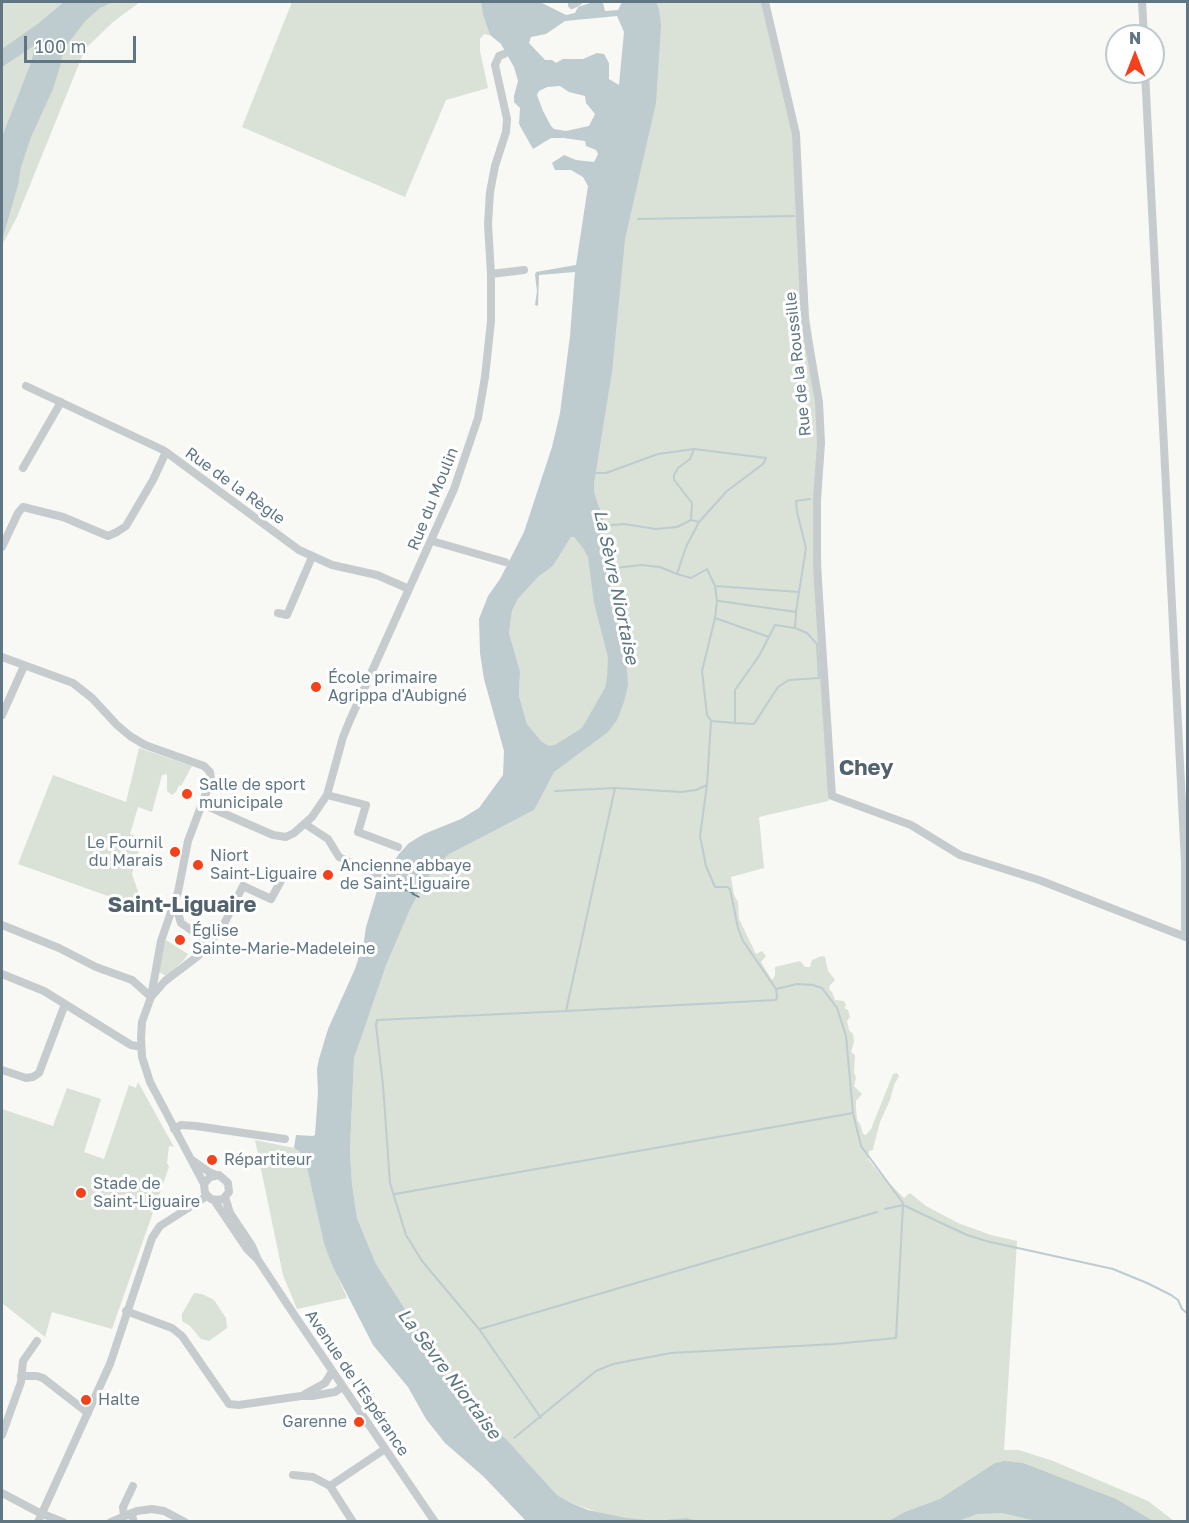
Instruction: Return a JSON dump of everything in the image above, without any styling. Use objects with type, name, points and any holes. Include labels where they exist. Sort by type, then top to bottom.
[{"type":"street","name":"Rue de la Roussille","points":[[765,2],[796,134],[805,322],[819,402],[821,443],[817,500],[817,567],[832,796],[911,825],[960,855],[1039,880],[1186,937]]},
{"type":"street","points":[[1142,2],[1143,24]]},
{"type":"street","name":"Rue du Moulin","points":[[202,804],[273,836],[286,837],[305,824],[327,795],[350,720],[454,489],[478,418],[485,377],[490,331],[491,274],[488,224],[490,185],[506,132],[507,119],[495,65],[499,56],[504,54]]},
{"type":"street","points":[[1146,84],[1184,850],[1186,937]]},
{"type":"street","points":[[491,274],[524,270]]},
{"type":"street","points":[[26,386],[166,452]]},
{"type":"street","points":[[24,468],[61,402]]},
{"type":"street","name":"Rue de la Règle","points":[[2,547],[23,507],[63,517],[108,536],[117,532],[126,526],[153,480],[166,452],[299,550],[332,565],[377,575],[409,589]]},
{"type":"street","points":[[432,541],[505,562]]},
{"type":"street","points":[[278,613],[287,615],[312,557]]},
{"type":"street","points":[[2,657],[73,683],[80,687],[124,732],[140,742],[208,768],[211,780],[188,841],[175,902],[166,923],[151,997],[142,1022],[141,1047],[150,1082],[210,1198]]},
{"type":"street","points":[[2,715],[24,666]]},
{"type":"street","points":[[327,795],[366,805],[358,832],[398,847]]},
{"type":"street","points":[[305,824],[328,839],[339,857],[382,879]]},
{"type":"street","points":[[205,941],[220,932],[243,886],[271,899],[282,879]]},
{"type":"street","points":[[175,902],[181,923]]},
{"type":"street","points":[[166,923],[174,920],[181,923],[205,941]]},
{"type":"street","points":[[2,925],[126,978],[151,997]]},
{"type":"street","points":[[151,997],[165,981],[201,953],[205,941]]},
{"type":"street","points":[[2,974],[33,986],[131,1045],[141,1047]]},
{"type":"street","points":[[154,975],[157,980],[165,981]]},
{"type":"street","points":[[2,1070],[26,1078],[39,1073],[65,1004]]},
{"type":"street","points":[[174,1129],[181,1125],[196,1125],[285,1139]]},
{"type":"street","points":[[38,1521],[110,1364],[126,1311],[155,1231],[168,1220],[210,1198],[225,1197],[229,1189],[228,1183],[222,1176],[208,1172],[192,1160]]},
{"type":"street","points":[[204,1184],[210,1177],[216,1175]]},
{"type":"street","name":"Avenue de l'Espérance","points":[[225,1197],[230,1214],[252,1246],[258,1260],[435,1521]]},
{"type":"street","name":"Avenue de l'Espérance","points":[[210,1198],[253,1257],[258,1260]]},
{"type":"street","points":[[126,1311],[172,1328],[182,1336],[229,1404],[240,1405],[328,1394],[342,1387]]},
{"type":"street","points":[[2,1435],[21,1376],[23,1361],[37,1341]]},
{"type":"street","points":[[301,1396],[313,1392],[325,1383],[332,1372]]},
{"type":"street","points":[[21,1376],[43,1378],[88,1413]]},
{"type":"street","points":[[330,1485],[385,1449]]},
{"type":"street","points":[[293,1475],[313,1478],[330,1485],[353,1521]]},
{"type":"street","points":[[133,1486],[123,1507],[134,1521]]},
{"type":"street","points":[[2,1493],[63,1521]]},
{"type":"street","points":[[111,1521],[144,1509],[158,1510],[185,1521]]},
{"type":"shaded area","points":[[2,2],[140,2],[113,22],[85,49],[17,217],[2,245]]},
{"type":"shaded area","points":[[64,2],[112,2],[100,8],[86,20],[63,50],[53,89],[31,137],[21,167],[2,240],[2,137],[32,60],[35,45],[2,67],[2,49]]},
{"type":"shaded area","points":[[292,2],[481,2],[490,35],[484,34],[480,39],[480,51],[488,88],[446,100],[405,197],[242,127]]},
{"type":"shaded area","points":[[481,2],[540,2],[566,15],[575,13],[578,7],[590,3],[603,3],[605,11],[618,10],[622,2],[656,2],[659,9],[661,25],[656,103],[625,239],[612,372],[594,483],[594,492],[603,519],[609,578],[628,685],[617,720],[608,732],[554,772],[534,810],[449,854],[434,868],[424,883],[386,965],[354,1058],[350,1151],[352,1184],[357,1218],[376,1264],[459,1393],[508,1441],[557,1495],[588,1510],[626,1518],[657,1521],[526,1521],[483,1476],[445,1443],[426,1419],[408,1387],[373,1345],[333,1267],[324,1244],[305,1159],[294,1148],[296,1135],[315,1135],[319,1059],[328,1029],[355,969],[380,881],[409,843],[479,808],[503,775],[504,751],[484,679],[480,653],[479,619],[488,596],[500,579],[524,532],[552,447],[560,413],[575,272],[539,275],[538,306],[535,305],[537,291],[535,275],[536,272],[576,265],[588,186],[583,177],[571,170],[555,170],[552,163],[564,155],[576,160],[594,162],[598,154],[596,150],[586,146],[585,141],[564,138],[551,138],[533,149],[519,124],[520,108],[514,102],[518,81],[514,67],[501,44],[490,35]],"holes":[[[617,16],[624,32],[619,85],[609,79],[609,63],[604,54],[597,53],[583,59],[563,59],[556,63],[552,60],[545,60],[529,43],[531,37],[546,34],[565,21]],[[560,86],[569,92],[585,96],[586,103],[595,114],[589,126],[566,131],[554,129],[537,95],[539,91],[547,87]],[[571,537],[574,537],[588,557],[594,603],[608,657],[605,688],[582,728],[555,745],[549,746],[542,742],[527,724],[519,696],[520,671],[509,633],[512,611],[518,599],[538,577],[553,566]]]},
{"type":"shaded area","points":[[623,2],[768,2],[799,140],[809,315],[822,406],[819,501],[826,686],[834,793],[828,801],[759,817],[764,868],[731,877],[734,895],[738,902],[739,919],[756,954],[762,951],[766,956],[761,962],[772,980],[775,976],[775,967],[800,961],[805,967],[810,967],[812,960],[825,957],[828,971],[835,980],[829,989],[835,1000],[844,1001],[846,1005],[844,1008],[848,1010],[850,1017],[847,1021],[854,1042],[851,1052],[855,1055],[854,1086],[862,1094],[856,1101],[857,1120],[863,1134],[866,1135],[871,1129],[893,1074],[897,1073],[899,1076],[880,1122],[873,1150],[869,1151],[868,1159],[881,1175],[904,1198],[910,1193],[926,1206],[958,1223],[991,1235],[1017,1241],[1004,1450],[1019,1450],[1053,1461],[1148,1501],[1174,1521],[627,1522],[571,1503],[557,1495],[508,1441],[459,1393],[376,1264],[357,1218],[350,1151],[354,1058],[365,1021],[421,866],[534,810],[542,742],[527,724],[519,696],[520,671],[509,633],[512,611],[518,599],[538,577],[553,566],[573,537],[642,87]]},
{"type":"shaded area","points":[[139,748],[192,766],[181,786],[179,785],[172,795],[167,791],[167,774],[162,775],[152,812],[138,807],[130,834],[146,841],[149,837],[156,839],[152,847],[141,843],[132,874],[139,894],[136,906],[18,864],[53,775],[126,802]]},
{"type":"shaded area","points":[[166,940],[188,954],[166,976],[157,971],[162,946]]},
{"type":"shaded area","name":"Stade de Saint-Liguaire","points":[[138,1082],[174,1147],[169,1146],[167,1163],[169,1167],[112,1329],[52,1312],[45,1337],[2,1303],[2,1109],[53,1126],[67,1088],[101,1099],[84,1152],[104,1159],[129,1085],[136,1088]]},
{"type":"shaded area","points":[[255,1140],[294,1148],[305,1159],[324,1244],[347,1298],[297,1309],[283,1275]]},
{"type":"shaded area","points":[[194,1293],[214,1300],[226,1318],[227,1328],[209,1341],[201,1339],[190,1326],[182,1321],[182,1314]]},
{"type":"shaded area","points":[[1004,1461],[1023,1463],[1116,1499],[1153,1521],[1041,1522],[1002,1513],[977,1514],[958,1521],[889,1521],[905,1512],[940,1499],[995,1463]]},
{"type":"shaded area","points":[[686,1518],[697,1521],[657,1521]]},
{"type":"waterway","points":[[638,219],[794,216]]},
{"type":"waterway","points":[[594,473],[606,473],[658,454],[694,449],[766,458],[763,464],[727,491],[699,522],[686,547],[677,574],[691,578],[707,569],[715,586],[717,601],[715,618],[702,671],[707,715],[711,721]]},
{"type":"waterway","points":[[691,520],[692,503],[674,480],[674,475],[678,468],[690,459],[694,449]]},
{"type":"waterway","points":[[799,592],[806,548],[796,501],[810,499]]},
{"type":"waterway","name":"La Sèvre Niortaise","points":[[602,526],[624,524],[656,529],[677,527],[691,520],[699,522]]},
{"type":"waterway","name":"La Sèvre Niortaise","points":[[607,569],[641,565],[660,567],[677,574]]},
{"type":"waterway","points":[[715,586],[799,592],[796,612]]},
{"type":"waterway","points":[[719,601],[796,612],[795,628]]},
{"type":"waterway","points":[[715,618],[769,637]]},
{"type":"waterway","points":[[707,785],[711,721],[735,723],[754,724],[778,687],[789,680],[819,678],[817,644],[807,633],[795,628],[775,625],[759,656],[735,690],[735,723]]},
{"type":"waterway","points":[[566,1011],[776,1000],[777,996],[776,989],[743,941],[730,889],[715,887],[706,866],[700,836],[707,785],[696,790],[681,792],[616,788]]},
{"type":"waterway","points":[[541,1418],[479,1329],[422,1261],[406,1235],[390,1183],[376,1025],[377,1020],[566,1011],[615,788],[555,791]]},
{"type":"waterway","points":[[776,989],[797,984],[813,985],[822,988],[837,1008],[846,1036],[853,1113],[861,1146],[903,1203],[903,1205],[885,1209]]},
{"type":"waterway","points":[[395,1194],[853,1113]]},
{"type":"waterway","points":[[514,1438],[596,1371],[613,1364],[671,1353],[834,1344],[896,1338],[903,1205],[967,1235],[986,1241],[1113,1269],[1171,1295],[1178,1300],[1182,1309],[1188,1314]]},
{"type":"waterway","points":[[480,1329],[877,1212]]},
{"type":"ferry route","points":[[382,878],[419,896],[419,897],[382,879],[382,878]]},
{"type":"place","name":"École primaire Agrippa d'Aubigné","points":[[316,687]]},
{"type":"place","name":"Salle de sport municipale","points":[[187,794]]},
{"type":"place","name":"Le Fournil du Marais","points":[[175,852]]},
{"type":"place","name":"Niort Saint-Liguaire","points":[[198,865]]},
{"type":"place","name":"Ancienne abbaye de Saint-Liguaire","points":[[328,875]]},
{"type":"place","name":"Église Sainte-Marie-Madeleine","points":[[180,940]]},
{"type":"place","name":"Répartiteur","points":[[212,1160]]},
{"type":"place","name":"Stade de Saint-Liguaire","points":[[81,1193]]},
{"type":"place","name":"Halte","points":[[86,1400]]},
{"type":"place","name":"Garenne","points":[[359,1422]]},
{"type":"district","name":"Chey","points":[[866,768]]},
{"type":"district","name":"Saint-Liguaire","points":[[182,905]]}]
